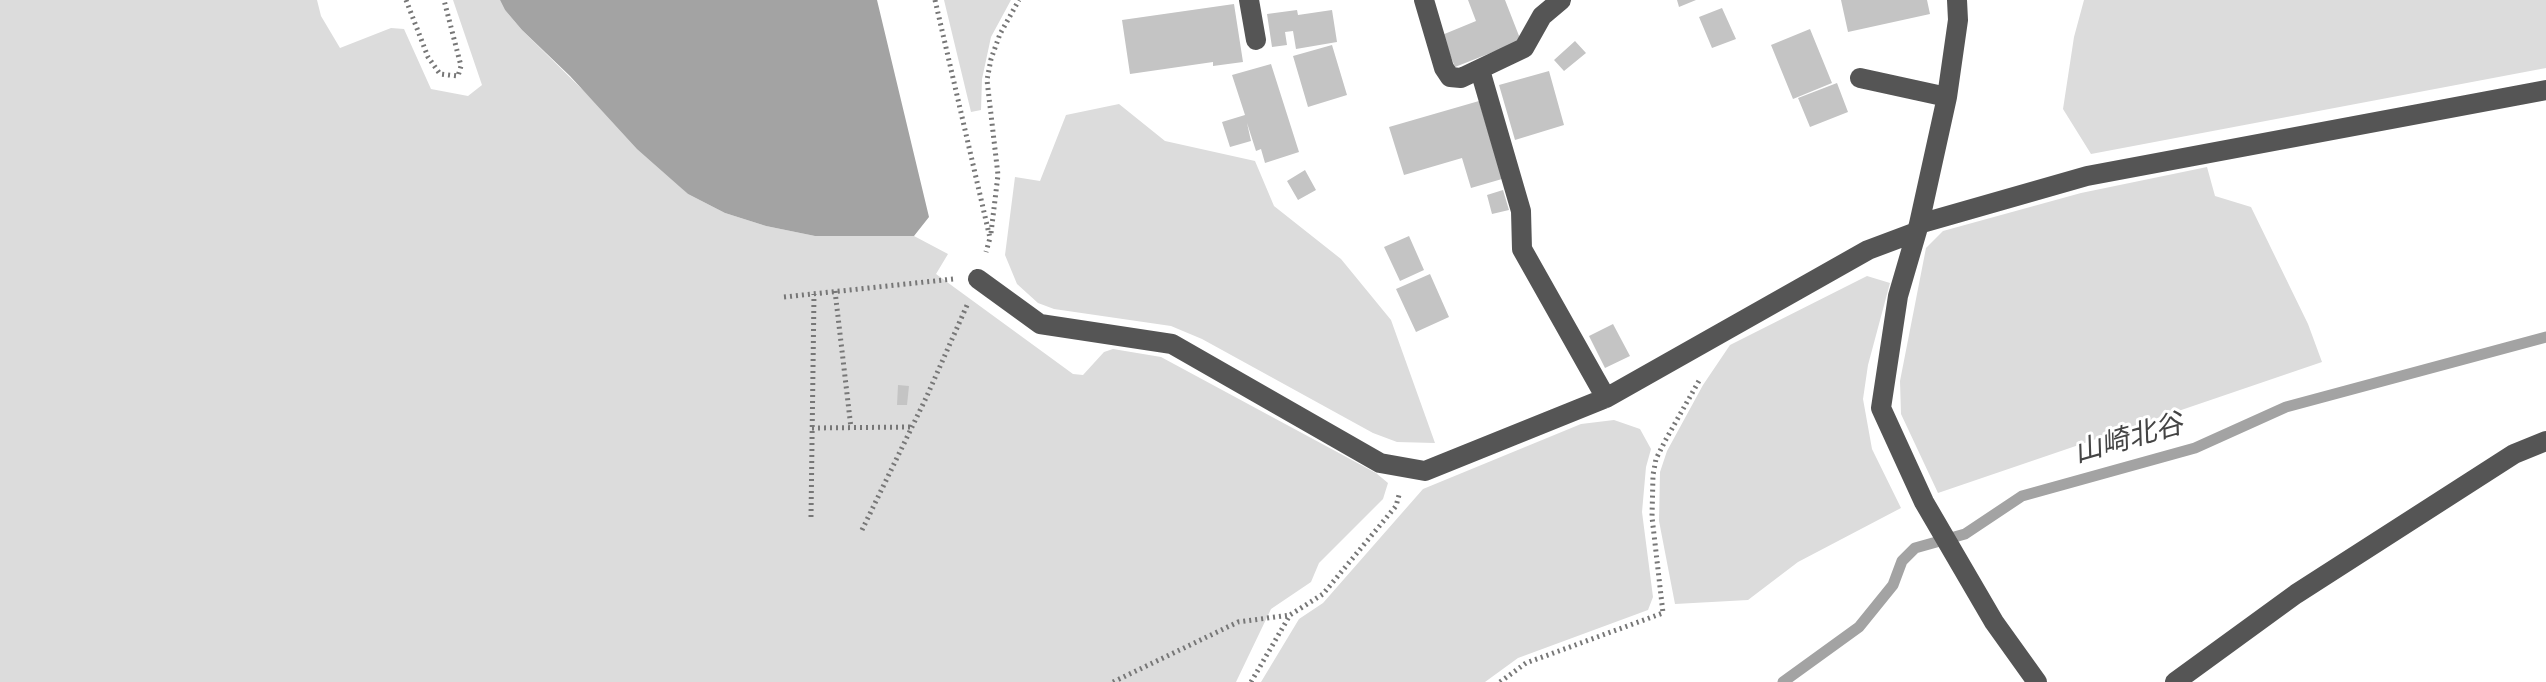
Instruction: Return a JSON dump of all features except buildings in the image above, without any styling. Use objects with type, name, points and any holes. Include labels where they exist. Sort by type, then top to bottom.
[{"type":"street","points":[[1249,0],[1256,40]]},
{"type":"street","points":[[1424,0],[1444,68],[1450,77],[1461,78],[1524,48],[1542,16],[1561,0]]},
{"type":"street","points":[[1957,0],[1958,20],[1947,97],[1918,228],[1898,296],[1881,408],[1924,502],[1994,622],[2037,682]]},
{"type":"street","points":[[1480,70],[1521,211],[1522,249],[1606,398]]},
{"type":"street","points":[[1860,78],[1947,97]]},
{"type":"street","points":[[978,279],[1040,324],[1172,344],[1380,463],[1425,471],[1606,398],[1868,250],[1918,228],[2087,176],[2546,90]]},
{"type":"street","points":[[2175,682],[2296,594],[2514,454],[2546,441]]},
{"type":"path","points":[[406,0],[428,57],[440,74],[458,76],[461,66],[445,14],[444,0]]},
{"type":"path","points":[[935,0],[990,238]]},
{"type":"path","points":[[862,530],[978,279],[990,238],[998,175],[987,80],[1000,34],[1019,0]]},
{"type":"path","points":[[784,297],[939,279],[978,279]]},
{"type":"path","points":[[835,291],[851,428]]},
{"type":"path","points":[[811,517],[814,294]]},
{"type":"path","points":[[1500,682],[1526,663],[1663,613],[1652,517],[1656,459],[1724,332]]},
{"type":"path","points":[[812,428],[912,427]]},
{"type":"path","points":[[1113,682],[1238,622],[1290,615],[1323,594],[1396,506],[1407,467]]},
{"type":"path","points":[[1251,682],[1290,615]]},
{"type":"shaded area","points":[[0,0],[317,0],[321,16],[340,48],[391,28],[404,29],[431,89],[468,96],[482,85],[453,0],[500,0],[522,30],[688,194],[725,213],[766,226],[815,236],[914,236],[948,254],[936,274],[1073,374],[1083,375],[1104,352],[1113,349],[1161,357],[1376,473],[1388,483],[1383,499],[1319,563],[1311,582],[1271,609],[1236,682],[0,682]]},
{"type":"shaded area","points":[[500,0],[877,0],[929,217],[914,236],[815,236],[766,226],[725,213],[688,194],[637,149],[570,76],[522,30]]},
{"type":"shaded area","points":[[944,0],[1011,0],[991,37],[982,79],[981,110],[971,112]]},
{"type":"shaded area","points":[[2084,0],[2546,0],[2546,68],[2091,154],[2063,109],[2074,37]]},
{"type":"shaded area","points":[[1119,104],[1165,141],[1255,161],[1274,206],[1341,259],[1391,320],[1435,443],[1397,442],[1373,433],[1202,339],[1171,326],[1054,309],[1038,303],[1017,284],[1005,255],[1015,177],[1040,181],[1066,115]]},
{"type":"shaded area","points":[[2207,167],[2215,196],[2251,207],[2308,324],[2322,362],[1938,493],[1901,414],[1900,381],[1926,248],[1943,231],[2081,193]]},
{"type":"shaded area","points":[[1867,276],[1890,283],[1868,365],[1863,399],[1872,449],[1901,508],[1798,562],[1748,600],[1675,604],[1659,521],[1660,472],[1667,451],[1703,385],[1730,345]]},
{"type":"shaded area","points":[[1614,420],[1640,429],[1651,449],[1646,467],[1642,512],[1653,597],[1648,610],[1518,658],[1485,682],[1261,682],[1299,619],[1323,603],[1423,489],[1581,424]]},
{"type":"waterway","name":"山崎北谷","points":[[1783,682],[1859,627],[1893,585],[1902,561],[1915,548],[1965,534],[2022,496],[2195,448],[2286,407],[2546,337]]}]
